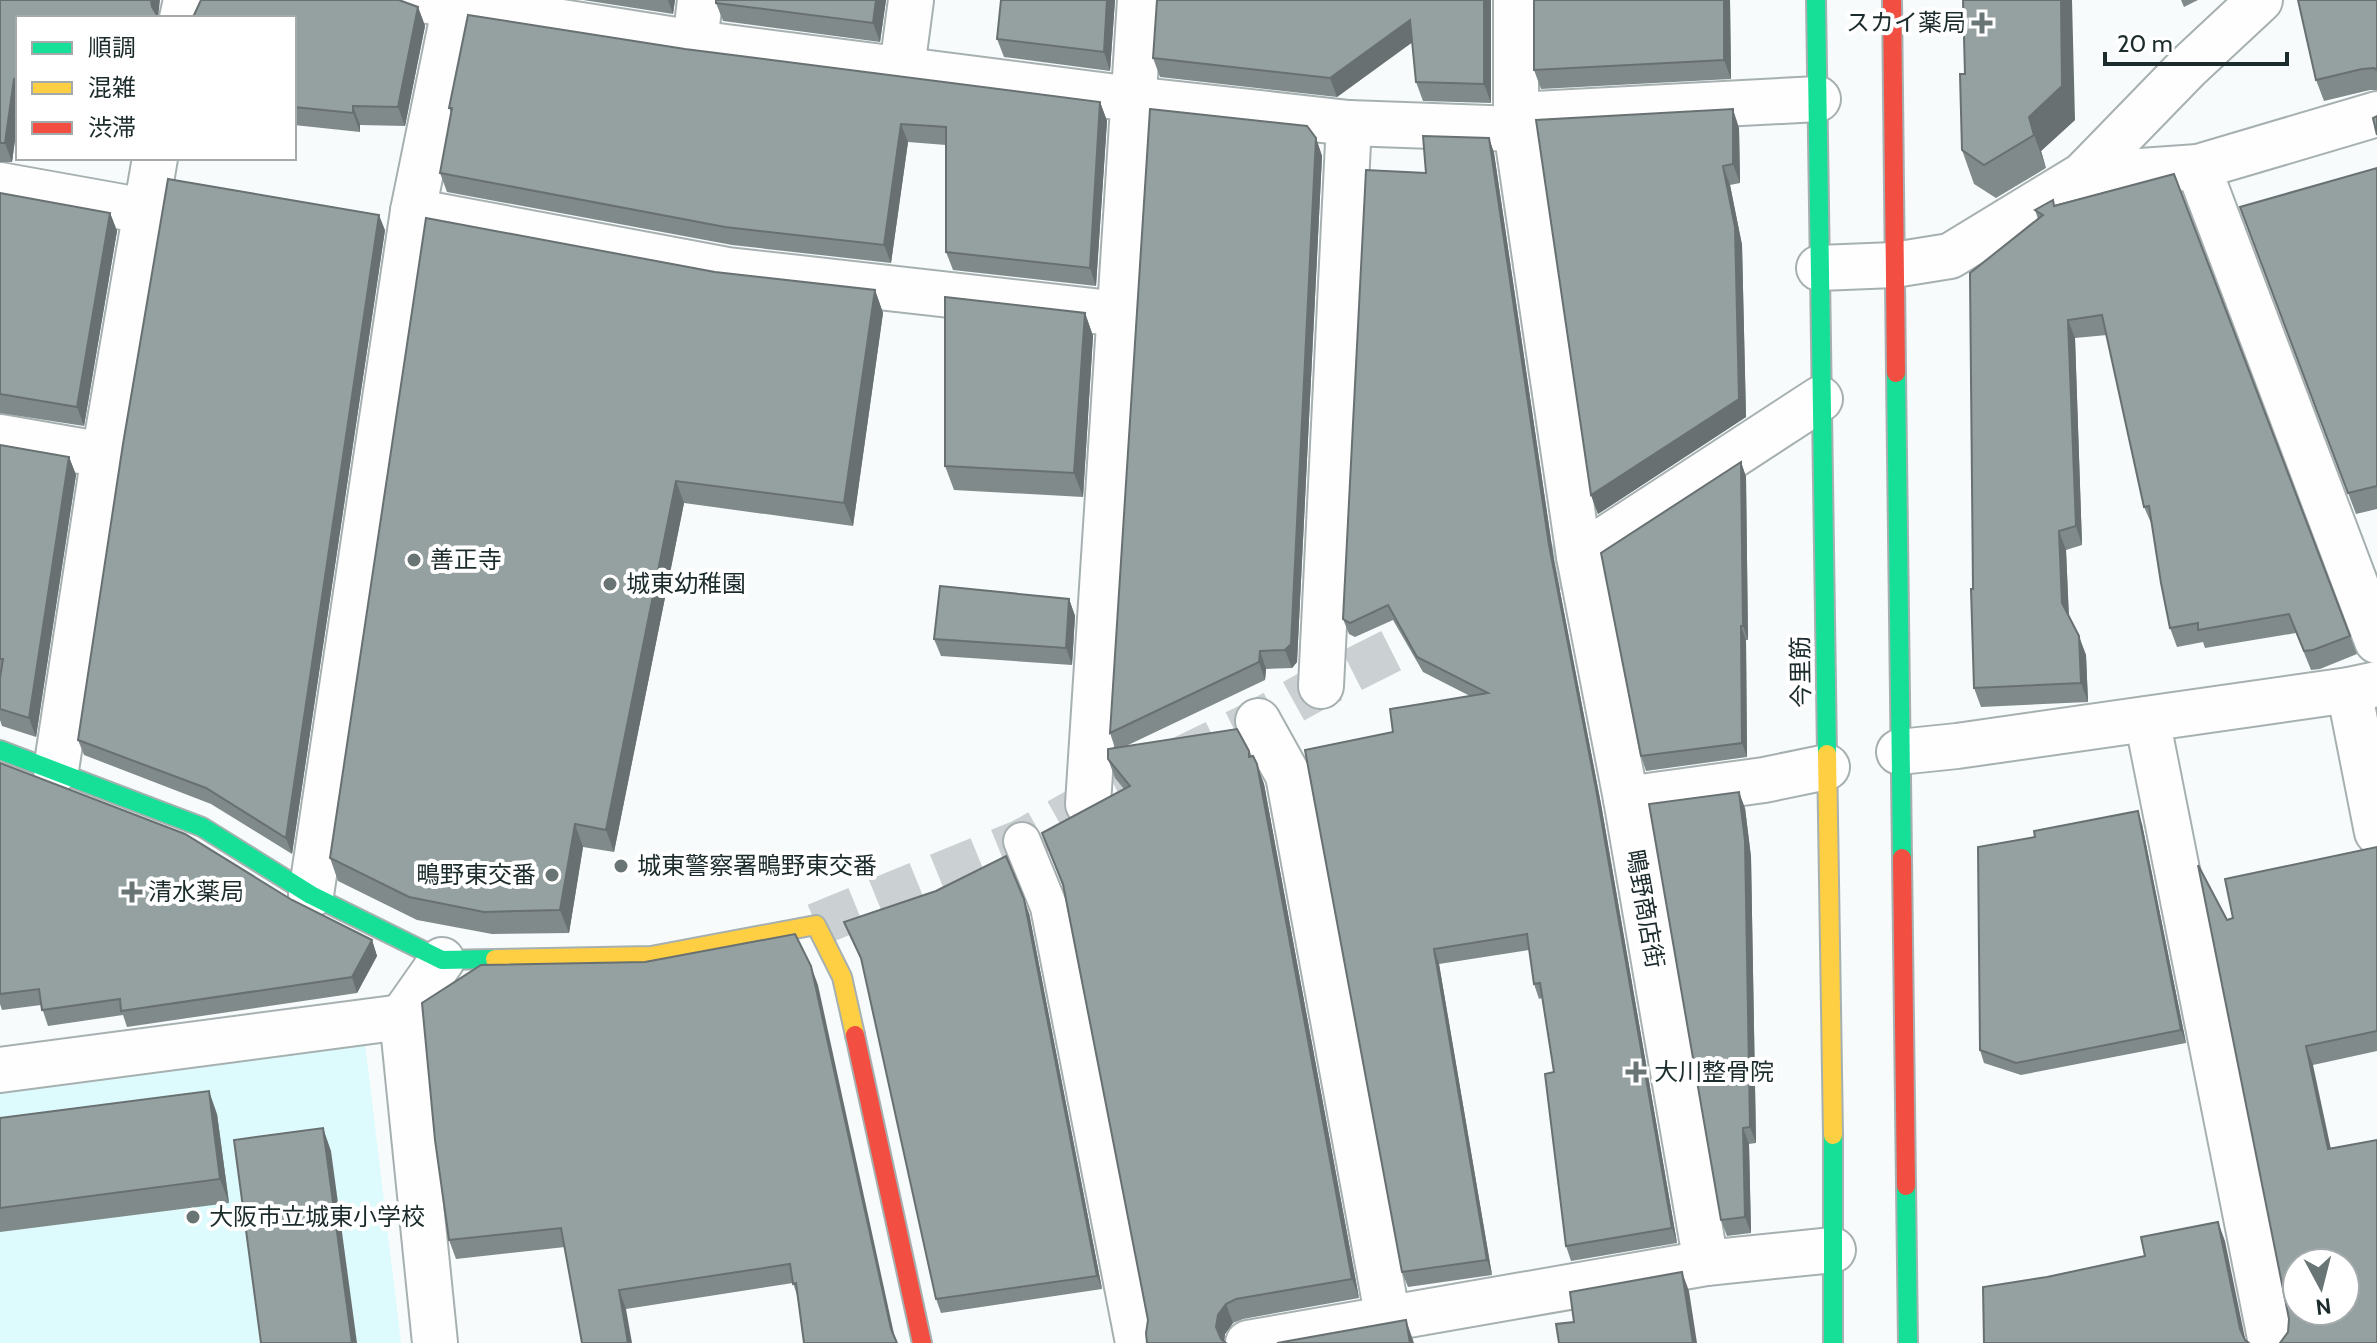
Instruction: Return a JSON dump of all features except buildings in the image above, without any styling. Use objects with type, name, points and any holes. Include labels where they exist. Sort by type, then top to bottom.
[{"type":"main road","name":"今里筋","points":[[1816,0],[1833,1343]]},
{"type":"main road","points":[[1892,0],[1908,1343]]},
{"type":"main road","points":[[0,750],[202,827],[311,895],[442,960],[651,956],[816,925],[842,977],[922,1343]]},
{"type":"street","points":[[695,43],[700,0]]},
{"type":"street","points":[[902,68],[911,0]]},
{"type":"street","points":[[1088,804],[1140,0]]},
{"type":"street","name":"鴫野商店街","points":[[1516,0],[1515,122],[1579,556],[1626,799],[1706,1263]]},
{"type":"street","points":[[1819,268],[1894,265],[1950,256],[2083,175],[2187,68],[2260,0]]},
{"type":"street","points":[[311,895],[444,2],[695,43],[1132,99],[1349,123],[1515,122],[1818,99]]},
{"type":"street","points":[[2083,175],[2198,167],[2377,114]]},
{"type":"street","points":[[1321,686],[1349,123]]},
{"type":"street","points":[[56,770],[104,455],[155,160]]},
{"type":"street","points":[[2198,167],[2377,641]]},
{"type":"street","points":[[0,185],[145,211]]},
{"type":"street","points":[[413,211],[728,270],[1120,314]]},
{"type":"street","points":[[1579,556],[1820,399]]},
{"type":"street","points":[[0,437],[104,455]]},
{"type":"street","points":[[1899,752],[2363,687],[2377,832]]},
{"type":"street","points":[[2147,719],[2271,1343]]},
{"type":"street","points":[[1258,721],[1288,775],[1371,1328]]},
{"type":"street","points":[[1626,799],[1764,780],[1827,767]]},
{"type":"street","points":[[435,1343],[402,1017],[442,960]]},
{"type":"street","points":[[0,1070],[402,1017]]},
{"type":"street","points":[[1248,1343],[1371,1328],[1706,1263],[1833,1250]]},
{"type":"lane","points":[[1022,841],[1049,907],[1134,1343]]},
{"type":"shaded area","name":"大阪市立城東小学校","points":[[365,1043],[401,1343],[0,1343],[0,1091]]},
{"type":"tunnel","points":[[816,925],[1022,841],[1088,804],[1258,721],[1579,556]]},
{"type":"traffic: fast","points":[[1816,0],[1827,754]]},
{"type":"traffic: fast","points":[[1896,373],[1902,858]]},
{"type":"traffic: fast","points":[[0,750],[202,827],[311,895],[442,960],[495,959]]},
{"type":"traffic: fast","points":[[1833,1135],[1833,1343]]},
{"type":"traffic: fast","points":[[1906,1186],[1908,1343]]},
{"type":"traffic: slow","points":[[1827,754],[1833,1135]]},
{"type":"traffic: slow","points":[[495,959],[651,956],[816,925],[842,977],[855,1035]]},
{"type":"traffic: jam","points":[[1892,0],[1896,373]]},
{"type":"traffic: jam","points":[[1902,858],[1906,1186]]},
{"type":"traffic: jam","points":[[855,1035],[922,1343]]},
{"type":"place","name":"スカイ薬局","points":[[1982,23]]},
{"type":"place","name":"善正寺","points":[[414,560]]},
{"type":"place","name":"城東幼稚園","points":[[610,584]]},
{"type":"place","name":"城東警察署鴫野東交番","points":[[621,866]]},
{"type":"place","name":"鴫野東交番","points":[[552,875]]},
{"type":"place","name":"清水薬局","points":[[132,892]]},
{"type":"place","name":"大川整骨院","points":[[1636,1072]]},
{"type":"place","name":"大阪市立城東小学校","points":[[193,1217]]}]
